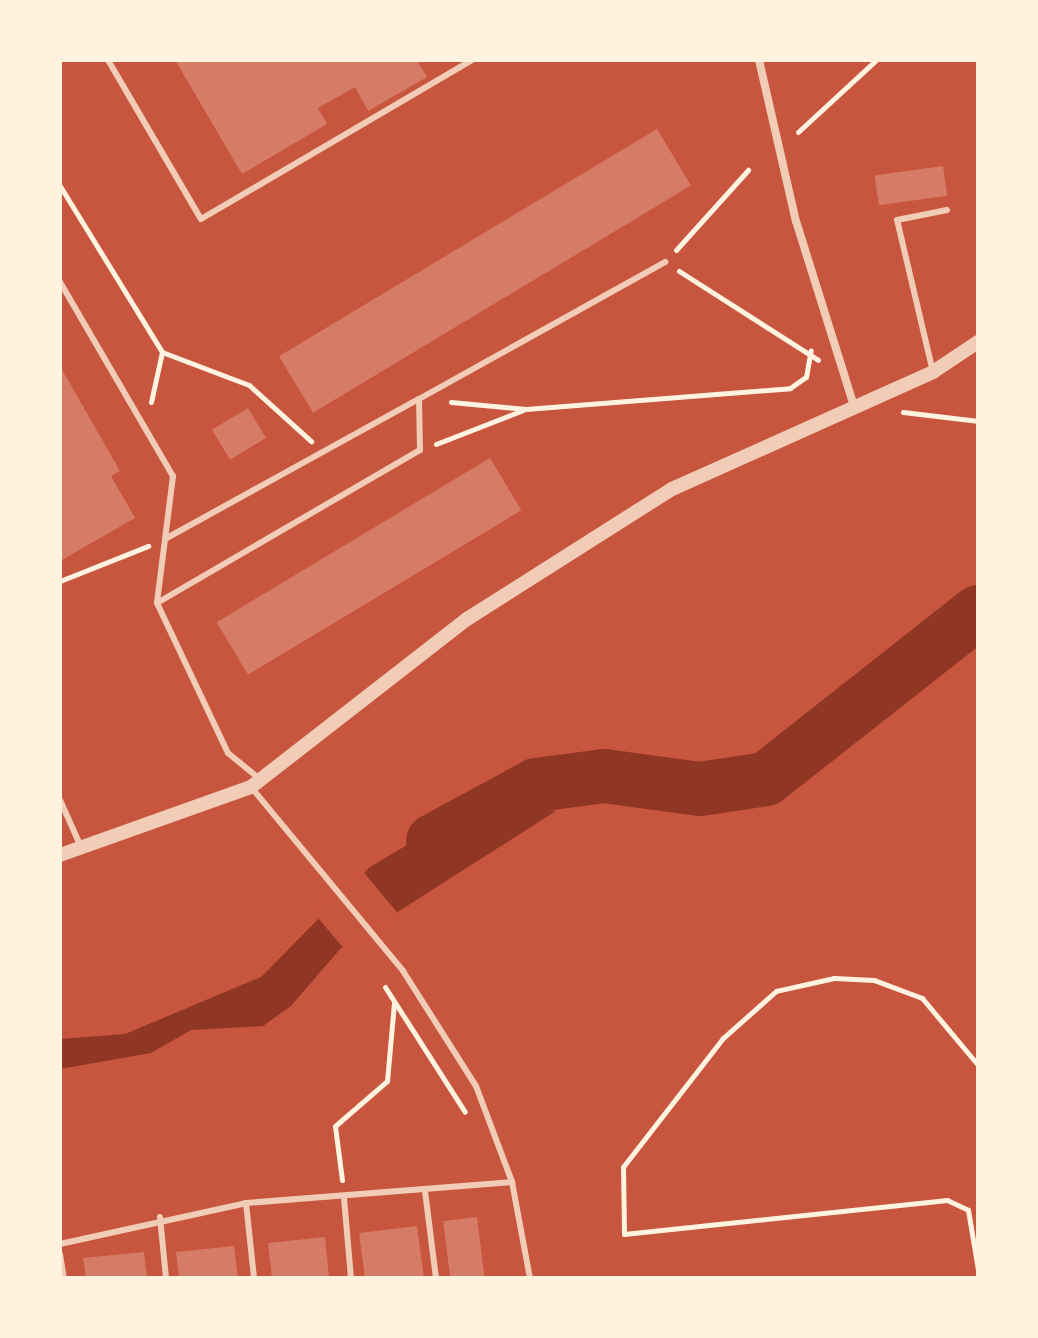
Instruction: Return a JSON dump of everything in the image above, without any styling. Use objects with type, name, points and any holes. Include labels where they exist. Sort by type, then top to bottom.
[{"type":"street","points":[[759,60],[796,221],[855,409]]},
{"type":"street","points":[[60,855],[82,851],[256,783],[467,619],[672,489],[933,372],[978,342]]},
{"type":"lane","points":[[108,60],[201,219],[472,60]]},
{"type":"lane","points":[[933,372],[897,220],[947,210]]},
{"type":"lane","points":[[165,539],[665,262]]},
{"type":"lane","points":[[60,282],[173,476],[157,603],[228,753],[256,783],[308,857],[403,971],[476,1086],[512,1182],[530,1278]]},
{"type":"lane","points":[[157,603],[420,450],[419,399]]},
{"type":"lane","points":[[60,800],[82,851]]},
{"type":"lane","points":[[60,1244],[160,1217],[246,1203],[344,1198],[512,1182]]},
{"type":"lane","points":[[425,1191],[436,1278]]},
{"type":"lane","points":[[344,1198],[351,1278]]},
{"type":"lane","points":[[246,1203],[254,1278]]},
{"type":"lane","points":[[160,1217],[166,1278]]},
{"type":"lane","points":[[60,1254],[64,1278]]},
{"type":"path","points":[[798,132],[876,60]]},
{"type":"path","points":[[748,170],[665,262],[811,350],[828,374]]},
{"type":"path","points":[[60,186],[162,352],[249,385],[310,441],[336,445]]},
{"type":"path","points":[[419,399],[526,409],[790,388],[806,377],[811,350]]},
{"type":"path","points":[[145,429],[162,352]]},
{"type":"path","points":[[420,450],[526,409]]},
{"type":"path","points":[[903,412],[978,421]]},
{"type":"path","points":[[60,581],[165,539]]},
{"type":"path","points":[[978,1065],[922,998],[874,980],[834,978],[776,991],[723,1038],[623,1167],[624,1234],[947,1200],[968,1210],[978,1270]]},
{"type":"path","points":[[385,987],[474,1128]]},
{"type":"path","points":[[344,1198],[335,1126],[387,1081],[394,1002]]},
{"type":"shaded area","points":[[476,804],[556,811],[341,948],[291,1006],[263,1026],[191,1030],[151,1053],[60,1069],[60,1039],[125,1034],[261,977],[370,867]]},
{"type":"pier","points":[[361,869],[400,916],[345,950],[314,913]]},
{"type":"building","points":[[175,60],[417,60],[427,77],[368,111],[355,87],[318,108],[327,124],[242,174]]},
{"type":"building","points":[[657,129],[691,186],[313,413],[279,356]]},
{"type":"building","points":[[943,166],[947,196],[879,205],[875,176]]},
{"type":"building","points":[[60,366],[120,471],[111,476],[135,518],[60,561]]},
{"type":"building","points":[[248,408],[266,438],[230,460],[212,430]]},
{"type":"building","points":[[490,458],[521,510],[248,675],[217,622]]},
{"type":"building","points":[[477,1217],[484,1278],[450,1278],[443,1221]]},
{"type":"building","points":[[417,1226],[424,1278],[365,1278],[359,1233]]},
{"type":"building","points":[[325,1237],[329,1278],[272,1278],[268,1243]]},
{"type":"building","points":[[234,1246],[238,1278],[179,1278],[176,1252]]},
{"type":"building","points":[[144,1252],[147,1278],[86,1278],[83,1258]]},
{"type":"waterway","points":[[433,841],[536,785],[604,776],[700,789],[766,779],[978,612]]}]
